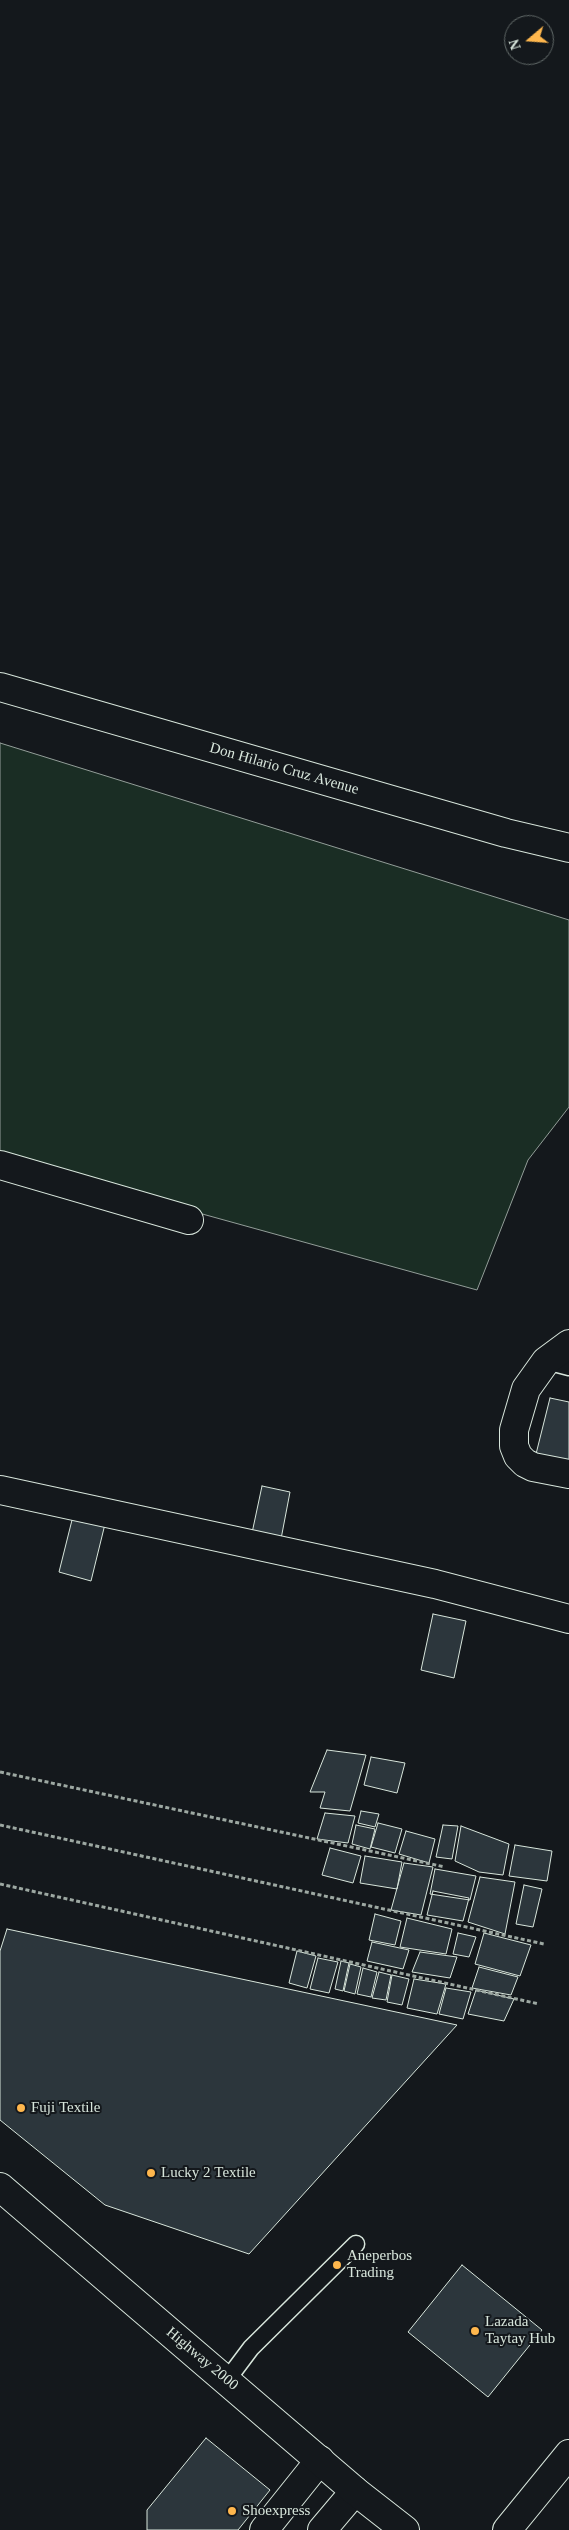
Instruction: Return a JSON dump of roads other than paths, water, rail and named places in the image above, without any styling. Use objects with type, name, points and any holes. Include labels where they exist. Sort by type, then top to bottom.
[{"type":"street","name":"Don Hilario Cruz Avenue","points":[[0,687],[506,833],[569,848]]},
{"type":"street","points":[[0,1165],[190,1220]]},
{"type":"street","points":[[569,1344],[557,1364],[526,1389],[514,1430],[514,1446],[518,1456],[525,1463],[533,1467],[569,1474]]},
{"type":"street","points":[[0,1490],[435,1584],[569,1619]]},
{"type":"street","name":"Highway 2000","points":[[0,2187],[355,2491],[403,2529]]},
{"type":"street","points":[[507,2530],[569,2454]]},
{"type":"street","points":[[264,2530],[320,2460]]},
{"type":"street","points":[[322,2530],[355,2491]]},
{"type":"lane","points":[[226,2380],[251,2348],[356,2244]]},
{"type":"place","name":"Fuji Textile","points":[[21,2108]]},
{"type":"place","name":"Lucky 2 Textile","points":[[151,2173]]},
{"type":"place","name":"Aneperbos Trading","points":[[337,2265]]},
{"type":"place","name":"Lazada Taytay Hub","points":[[475,2331]]},
{"type":"place","name":"Shoexpress","points":[[232,2511]]}]
